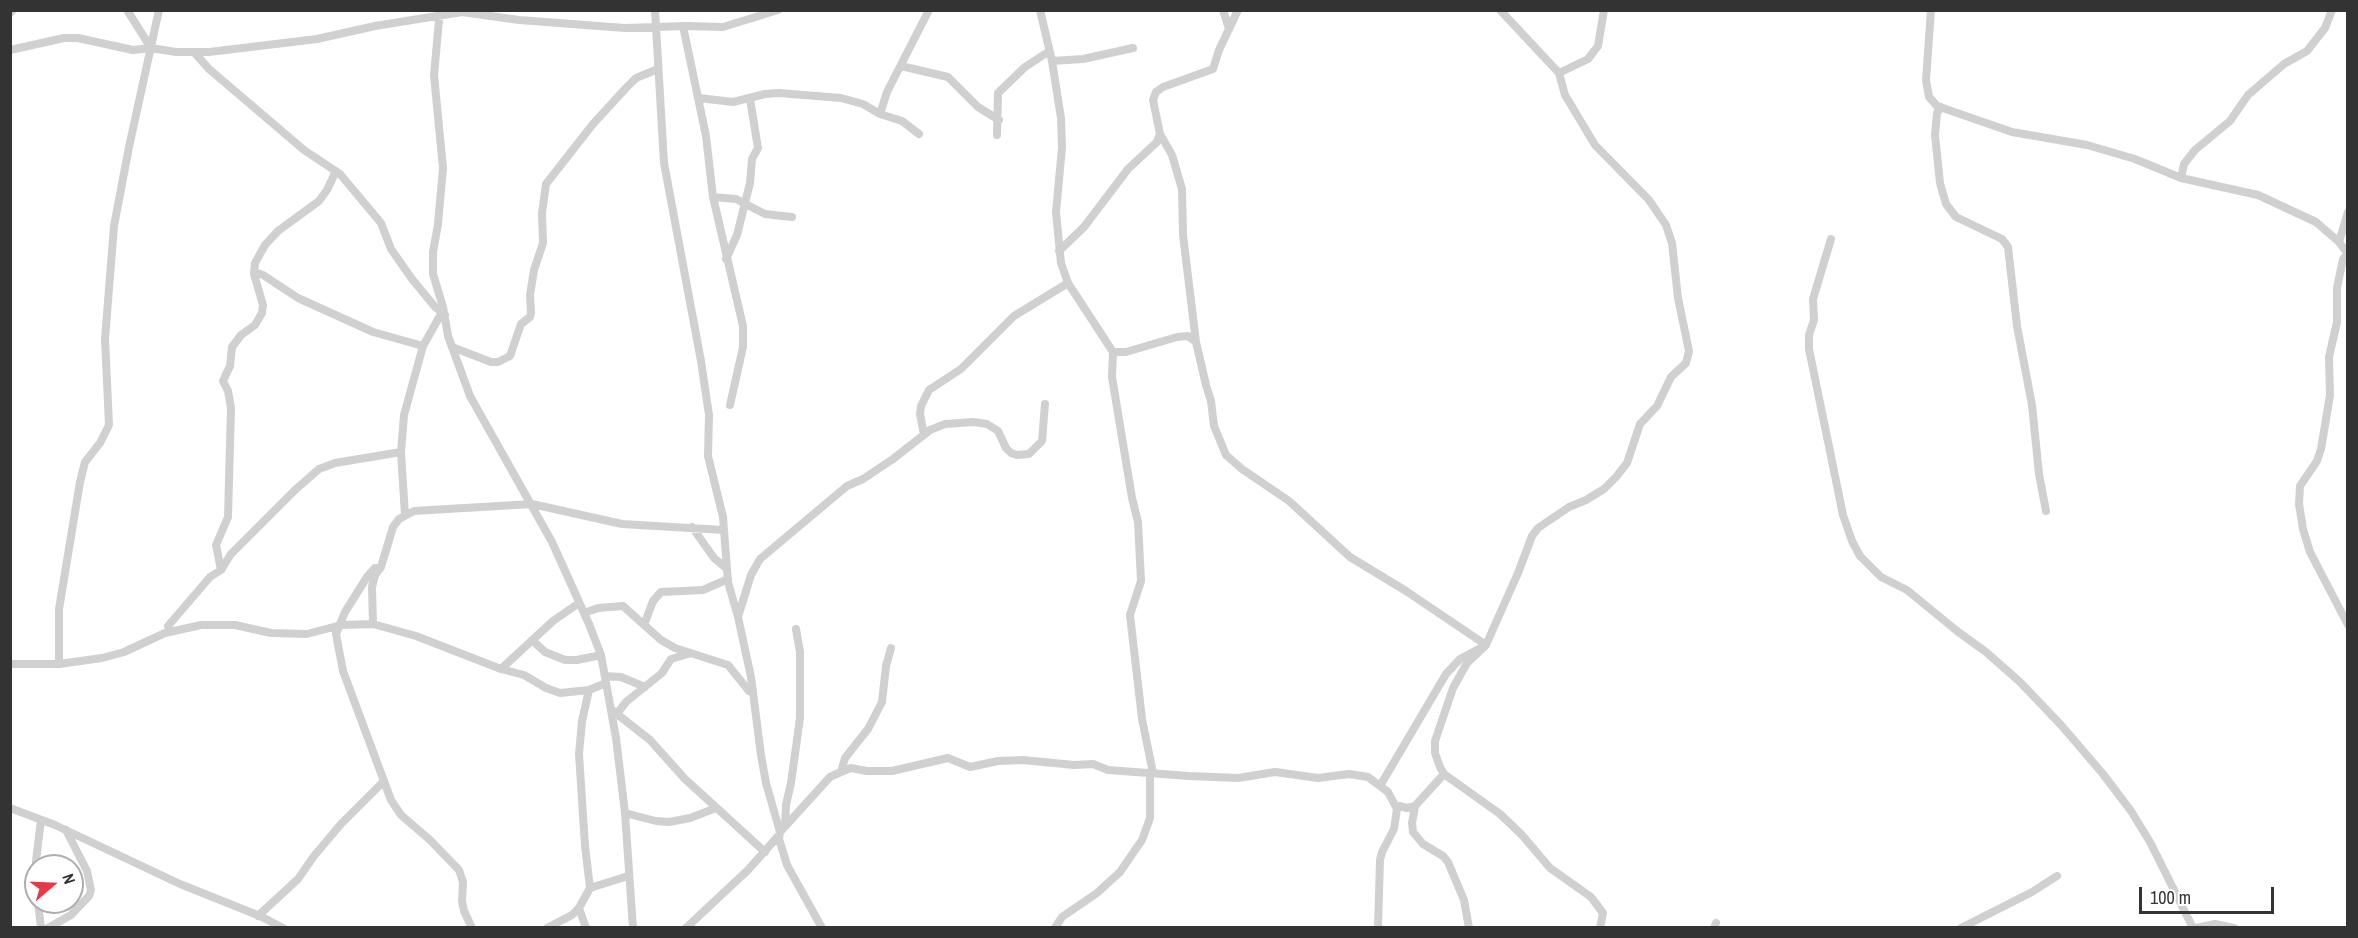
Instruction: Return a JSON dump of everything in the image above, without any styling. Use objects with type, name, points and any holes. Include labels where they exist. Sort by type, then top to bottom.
[{"type":"street","points":[[128,10],[151,48]]},
{"type":"street","points":[[59,664],[59,609],[80,482],[86,462],[100,443],[109,425],[105,339],[114,226],[159,10]]},
{"type":"street","points":[[655,10],[664,163],[701,361],[709,416],[708,456],[721,508],[728,579],[751,677],[766,783],[782,830]]},
{"type":"street","points":[[10,50],[72,38],[96,40],[127,50],[151,48],[194,52],[286,44],[440,13],[462,12],[519,20],[601,27],[723,27],[778,10]]},
{"type":"street","points":[[880,114],[887,92],[929,10]]},
{"type":"street","points":[[1040,10],[1048,52],[1052,61],[1062,130],[1056,212],[1059,251],[1068,283],[1113,352],[1112,377],[1138,522],[1141,581],[1130,615],[1142,719],[1153,773],[1150,776],[1150,818],[1142,840],[1120,872],[1097,893],[1062,917],[1055,927]]},
{"type":"street","points":[[1223,10],[1228,29]]},
{"type":"street","points":[[1238,10],[1228,29],[1215,66],[1210,72],[1163,87],[1156,92],[1153,99],[1160,134],[1172,155],[1182,189],[1183,235],[1196,342],[1211,401],[1214,426],[1226,455],[1242,469],[1289,501],[1350,558],[1406,591],[1486,645]]},
{"type":"street","points":[[1500,10],[1559,73],[1565,95],[1595,145],[1642,192],[1666,225],[1672,243],[1678,298],[1689,351],[1686,363],[1671,377],[1657,406],[1640,424],[1627,463],[1616,477],[1604,489],[1569,507],[1538,528],[1532,536],[1486,645],[1472,657],[1459,674],[1438,732],[1435,753],[1444,774],[1500,814],[1522,835],[1550,868],[1591,897],[1603,912],[1600,927]]},
{"type":"street","points":[[1559,73],[1588,59],[1598,46],[1604,10]]},
{"type":"street","points":[[1931,10],[1926,80],[1931,100],[1941,107],[2012,132],[2076,142],[2106,150],[2181,178],[2258,195],[2316,222],[2339,242],[2348,254],[2343,259],[2337,288],[2337,322],[2330,357],[2330,395],[2321,449],[2317,461],[2301,486],[2299,504],[2310,552],[2348,625]]},
{"type":"street","points":[[2181,178],[2184,164],[2195,150],[2230,121],[2248,95],[2284,64],[2307,51],[2325,28],[2332,10]]},
{"type":"street","points":[[440,13],[434,75],[443,168],[432,262],[433,274],[452,347],[470,396],[532,504],[584,613],[601,655],[613,712],[625,813],[633,927]]},
{"type":"street","points":[[682,26],[699,98],[712,169],[713,197],[744,335],[730,405]]},
{"type":"street","points":[[1052,61],[1083,59],[1133,48]]},
{"type":"street","points":[[194,52],[208,69],[304,150],[336,171],[381,223],[397,258],[443,315]]},
{"type":"street","points":[[997,135],[998,93],[1025,67],[1048,52]]},
{"type":"street","points":[[901,66],[948,77],[978,107],[999,120]]},
{"type":"street","points":[[452,347],[491,362],[498,362],[510,356],[520,324],[530,317],[531,313],[530,294],[534,270],[543,243],[542,213],[546,184],[593,124],[626,87],[636,78],[658,69]]},
{"type":"street","points":[[699,98],[732,102],[779,93],[831,96],[852,100],[880,114],[902,121],[919,134]]},
{"type":"street","points":[[726,259],[734,245],[750,183],[752,159],[759,142],[750,99]]},
{"type":"street","points":[[1941,107],[1937,112],[1935,135],[1940,183],[1950,211],[2002,239],[2008,247],[2017,326],[2032,405],[2039,474],[2046,511]]},
{"type":"street","points":[[1059,251],[1084,227],[1128,169],[1157,142],[1160,134]]},
{"type":"street","points":[[221,570],[216,545],[228,518],[231,408],[228,391],[223,381],[230,366],[232,347],[236,340],[255,325],[262,313],[263,305],[254,273],[255,263],[265,245],[282,228],[314,206],[327,190],[336,171]]},
{"type":"street","points":[[713,197],[744,201],[765,214],[792,217]]},
{"type":"street","points":[[2339,242],[2348,212]]},
{"type":"street","points":[[1830,239],[1813,299],[1814,320],[1809,335],[1809,349],[1843,516],[1852,542],[1860,556],[1881,577],[1907,590],[1986,652],[2020,682],[2055,719],[2103,774],[2131,811],[2195,927],[2215,924],[2234,927]]},
{"type":"street","points":[[254,273],[263,275],[297,298],[373,332],[423,346]]},
{"type":"street","points":[[924,435],[920,414],[928,390],[961,369],[1014,316],[1068,283]]},
{"type":"street","points":[[405,515],[403,498],[405,482],[401,452],[405,406],[423,346],[443,315]]},
{"type":"street","points":[[1113,352],[1126,352],[1177,337],[1188,336],[1196,342]]},
{"type":"street","points":[[738,617],[751,575],[760,559],[825,507],[847,486],[872,474],[930,430],[945,424],[973,422],[987,424],[998,431],[1011,453],[1025,455],[1032,452],[1042,441],[1045,404]]},
{"type":"street","points":[[168,626],[210,577],[221,570],[231,554],[319,469],[336,463],[401,452]]},
{"type":"street","points":[[373,624],[372,586],[375,575],[381,567],[393,527],[405,515],[427,510],[532,504],[622,524],[723,530]]},
{"type":"street","points":[[692,527],[714,558],[726,568]]},
{"type":"street","points":[[381,567],[375,568],[370,573],[345,612],[336,634],[343,671],[391,800],[401,814],[459,870],[463,882],[464,911],[472,927]]},
{"type":"street","points":[[644,625],[653,601],[662,592],[703,591],[728,579]]},
{"type":"street","points":[[501,669],[553,621],[579,603]]},
{"type":"street","points":[[584,613],[598,608],[623,606],[661,640],[688,654],[715,659],[728,665],[749,691]]},
{"type":"street","points":[[10,664],[59,664],[102,658],[124,652],[165,633],[201,625],[234,625],[271,633],[307,634],[341,625],[373,624],[416,636],[501,669],[524,675],[560,693],[589,690],[606,680],[621,677],[645,687]]},
{"type":"street","points":[[796,629],[800,652],[800,718],[791,783],[779,838],[787,864],[822,927]]},
{"type":"street","points":[[532,640],[545,652],[565,660],[601,655]]},
{"type":"street","points":[[1380,786],[1446,674],[1460,659],[1486,645]]},
{"type":"street","points":[[841,772],[845,758],[863,737],[880,706],[891,648]]},
{"type":"street","points":[[613,712],[662,673],[671,658],[688,654]]},
{"type":"street","points":[[547,927],[572,915],[579,908],[590,888],[579,754],[582,721],[589,690]]},
{"type":"street","points":[[613,712],[650,740],[685,779],[765,852]]},
{"type":"street","points":[[686,927],[748,870],[830,777],[851,768],[867,771],[892,771],[948,758],[970,767],[998,761],[1023,760],[1074,765],[1093,764],[1108,770],[1189,777],[1238,778],[1275,772],[1318,778],[1349,774],[1368,777],[1388,792],[1397,809],[1394,830],[1380,860],[1378,927]]},
{"type":"street","points":[[1444,774],[1415,806],[1413,832],[1423,844],[1443,856],[1448,862],[1464,900],[1469,927]]},
{"type":"street","points":[[258,916],[298,879],[341,824],[384,781]]},
{"type":"street","points":[[1397,809],[1399,806],[1407,808],[1415,806]]},
{"type":"street","points":[[10,808],[66,830],[180,884],[283,927]]},
{"type":"street","points":[[625,813],[669,822],[690,818],[716,808]]},
{"type":"street","points":[[37,854],[41,820]]},
{"type":"street","points":[[48,927],[71,915],[89,896],[91,890],[87,871],[66,830]]},
{"type":"street","points":[[590,888],[628,876]]},
{"type":"street","points":[[1961,927],[2032,892],[2056,876]]},
{"type":"street","points":[[579,908],[586,927]]}]
